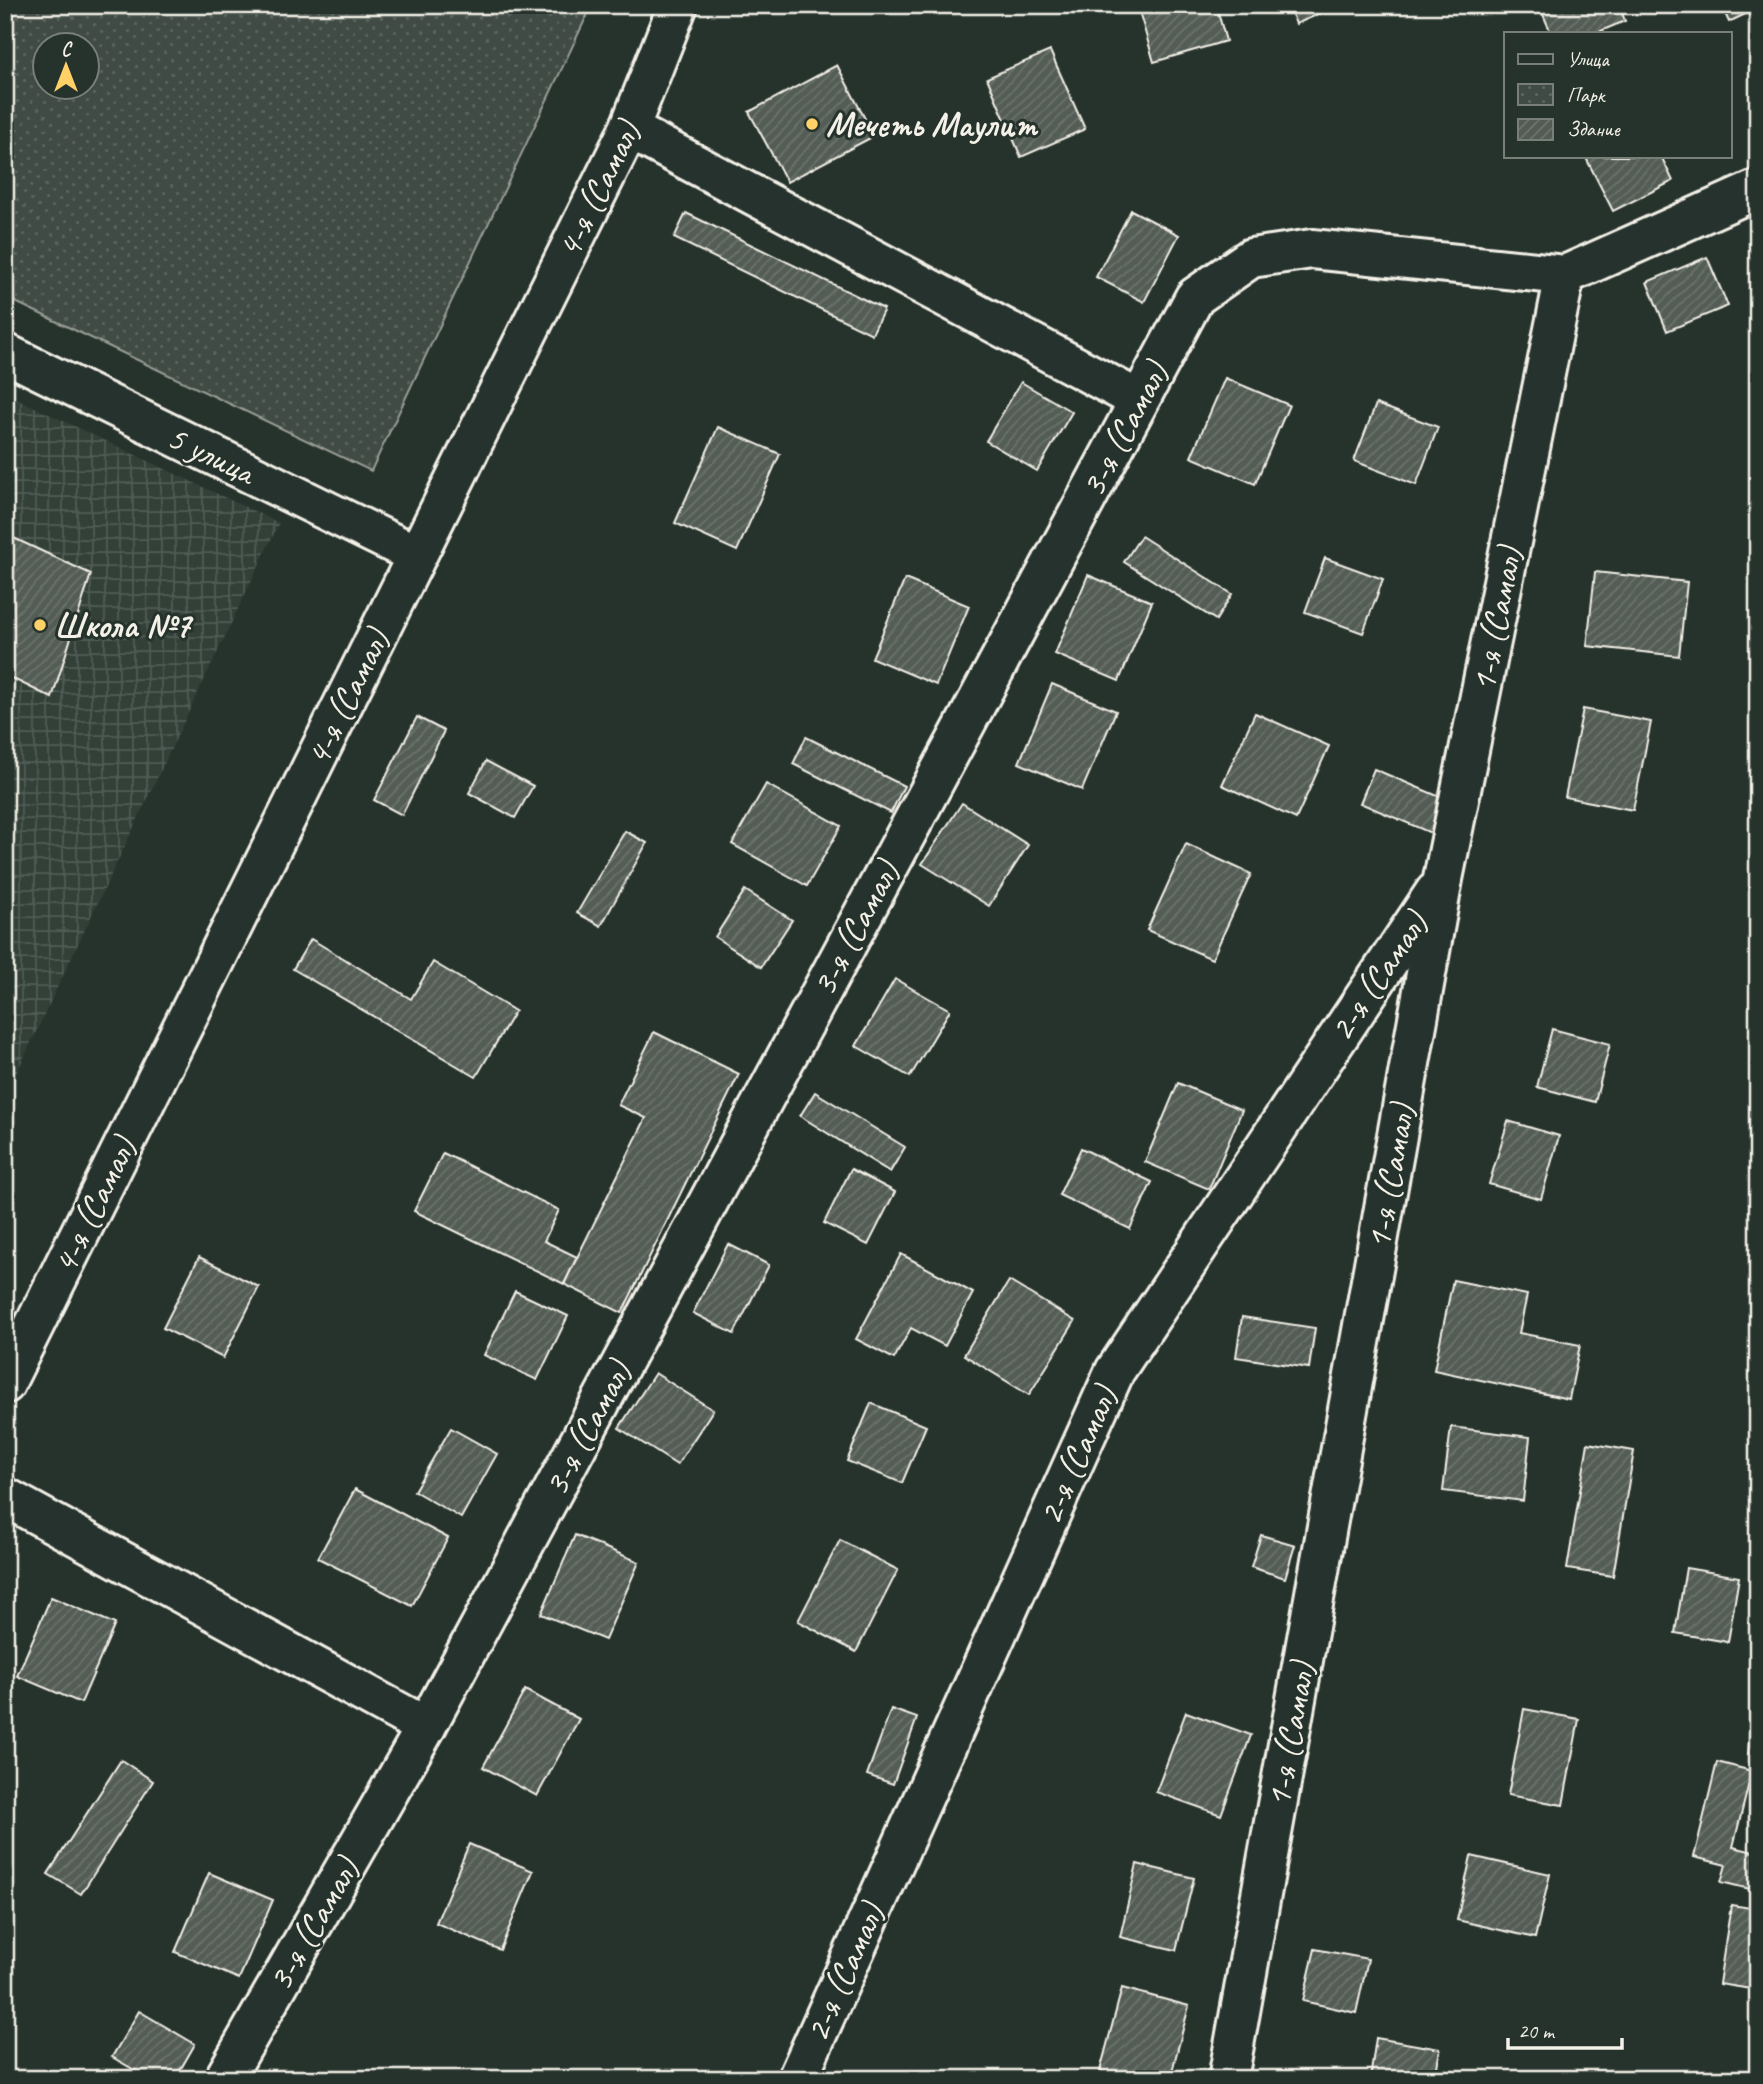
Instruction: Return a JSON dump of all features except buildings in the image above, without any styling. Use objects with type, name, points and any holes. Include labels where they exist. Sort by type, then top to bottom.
[{"type":"street","name":"4-я (Самал)","points":[[5,1384],[629,129],[678,5]]},
{"type":"street","points":[[629,129],[1139,400]]},
{"type":"street","name":"3-я (Самал)","points":[[224,2079],[426,1727],[1195,297],[1251,258],[1312,249],[1566,275],[1758,189]]},
{"type":"street","name":"1-я (Самал)","points":[[1228,2079],[1443,879],[1566,275]]},
{"type":"street","name":"5 улица","points":[[5,353],[417,555]]},
{"type":"street","name":"2-я (Самал)","points":[[797,2079],[1115,1371],[1443,879]]},
{"type":"street","points":[[5,1497],[426,1727]]},
{"type":"shaded area","points":[[5,393],[279,523],[5,1097]]},
{"type":"green space","points":[[5,5],[592,5],[371,471],[5,297]]},
{"type":"place","name":"Мечеть Маулит","points":[[812,124]]},
{"type":"place","name":"Школа №7","points":[[40,625]]}]
